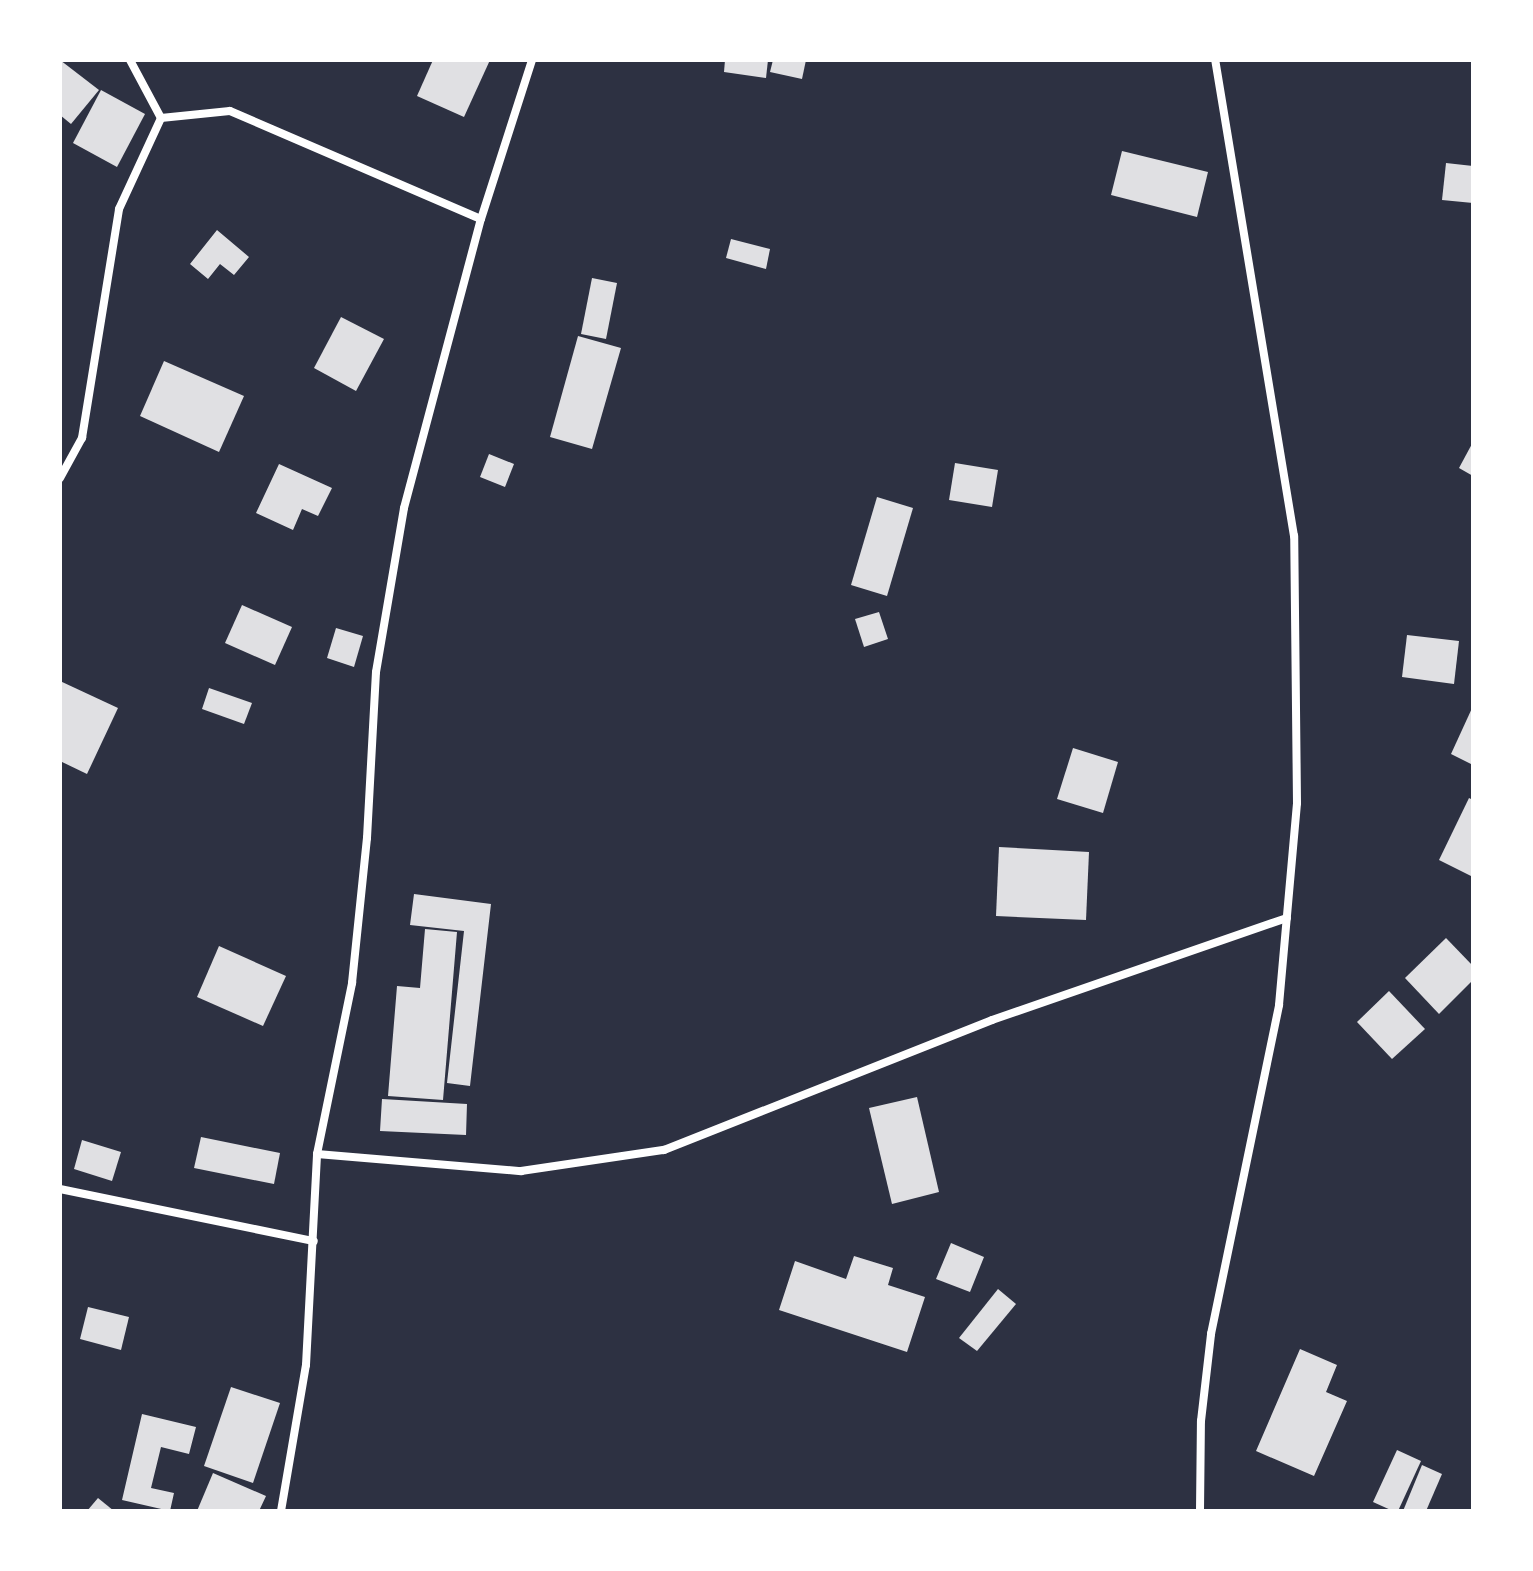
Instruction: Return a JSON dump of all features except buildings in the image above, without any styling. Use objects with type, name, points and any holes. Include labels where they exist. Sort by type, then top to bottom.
[{"type":"street","points":[[130,60],[161,118]]},
{"type":"street","points":[[281,1511],[306,1365],[317,1154],[352,983],[367,838],[376,672],[404,508],[481,219],[532,60]]},
{"type":"street","points":[[1200,1511],[1201,1421],[1211,1334],[1279,1005],[1297,803],[1294,536],[1215,60]]},
{"type":"street","points":[[161,118],[230,111],[481,219]]},
{"type":"street","points":[[60,478],[82,438],[119,209],[161,118]]},
{"type":"street","points":[[317,1154],[521,1171],[664,1150],[992,1020],[1287,918]]},
{"type":"street","points":[[60,1189],[314,1241]]}]
